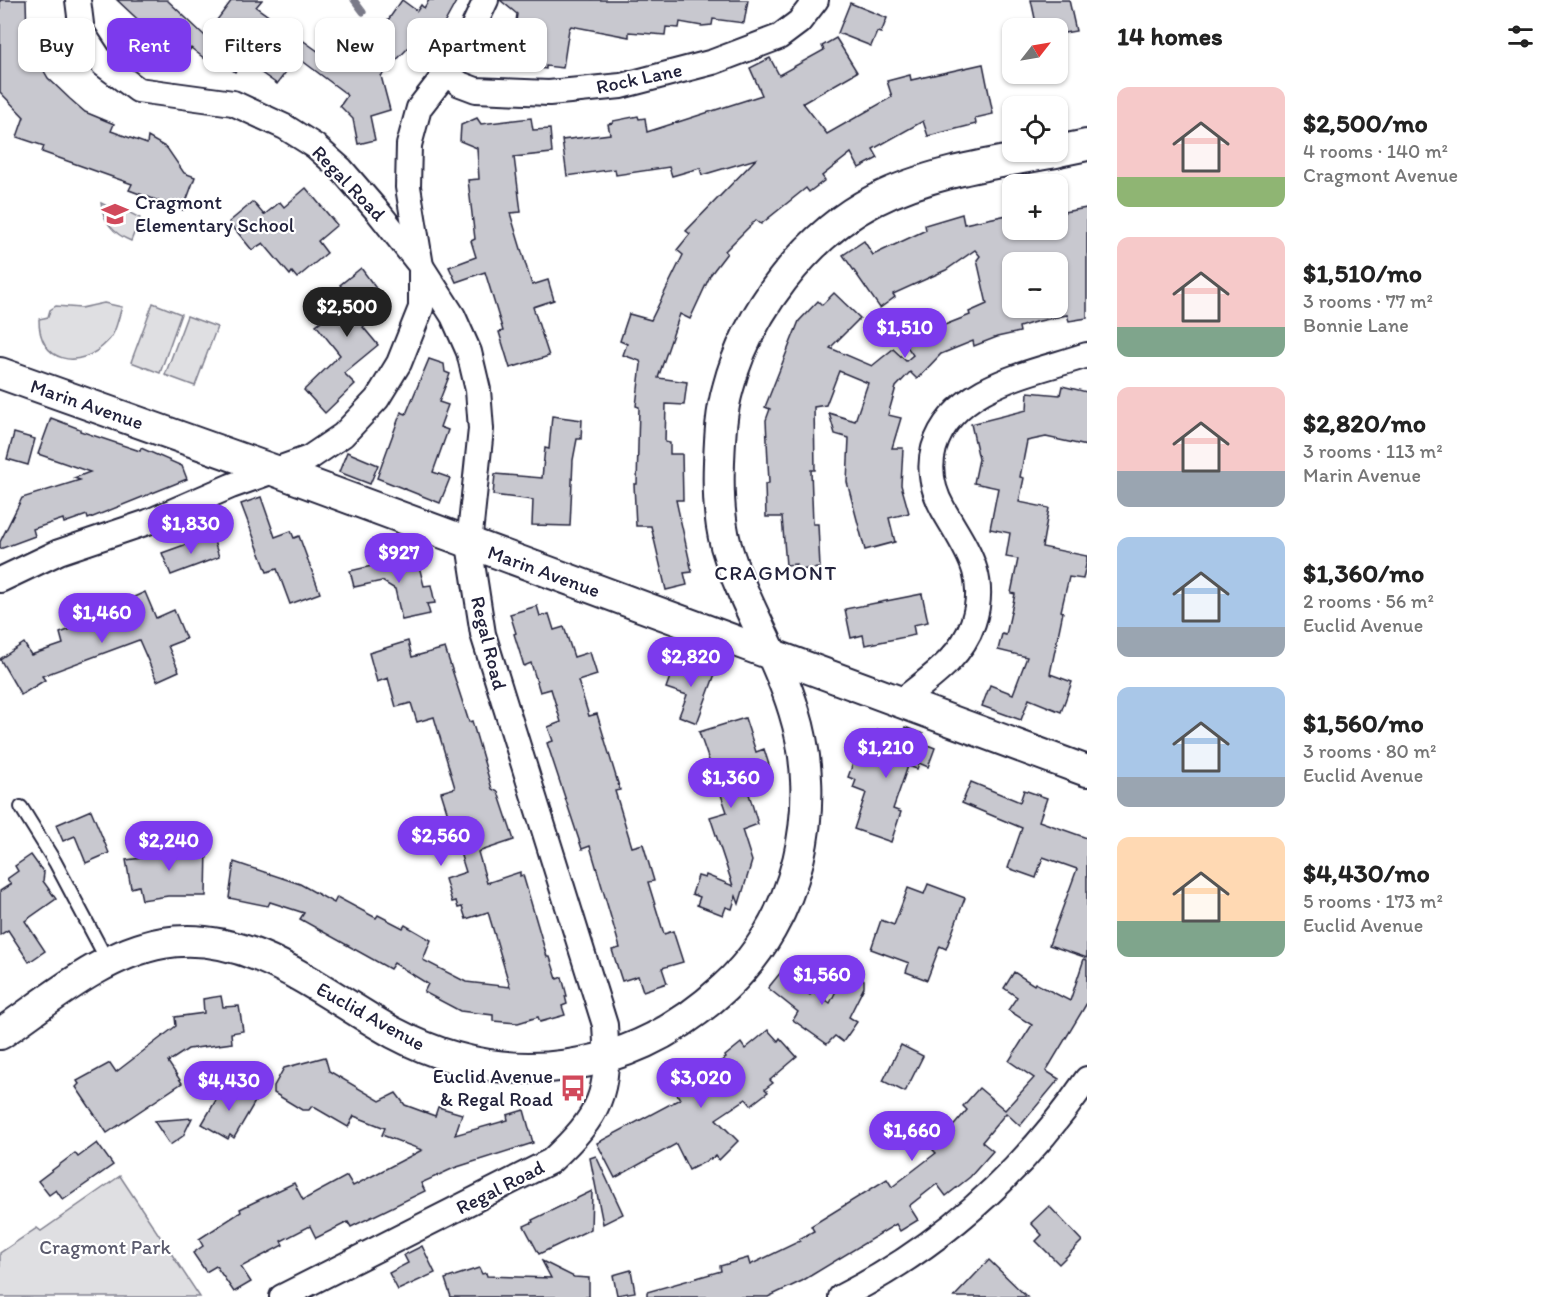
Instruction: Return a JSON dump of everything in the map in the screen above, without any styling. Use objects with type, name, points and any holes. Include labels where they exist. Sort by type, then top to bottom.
[{"type":"street","name":"Regal Road","points":[[78,0],[82,32],[103,64],[138,90],[233,103],[285,127],[315,146],[341,169],[421,266],[453,316],[469,352],[478,390],[481,429],[469,544],[483,634],[605,1025],[607,1059],[599,1104],[576,1138],[551,1161],[282,1297]]},
{"type":"street","points":[[0,579],[60,552],[148,522],[273,470],[309,458],[343,435],[377,399],[399,363],[421,308],[421,266],[408,187],[409,145],[419,108],[446,73],[469,36],[486,0]]},
{"type":"street","name":"Rock Lane","points":[[446,73],[460,84],[476,90],[549,93],[621,86],[712,62],[779,37],[800,22],[816,0]]},
{"type":"street","name":"Euclid Avenue","points":[[1068,149],[1087,145]]},
{"type":"street","name":"Euclid Avenue","points":[[0,1034],[108,962],[163,943],[199,941],[236,947],[272,961],[397,1034],[436,1052],[482,1064],[530,1067],[580,1064],[607,1059],[653,1039],[687,1020],[728,985],[770,930],[794,881],[803,842],[807,802],[806,758],[795,712],[725,544],[718,487],[721,420],[728,387],[738,357],[761,309],[787,273],[821,238],[872,201],[918,183],[1009,162]]},
{"type":"street","points":[[900,702],[952,659],[973,622],[978,594],[976,569],[966,545],[943,509],[934,488],[931,458],[939,433],[954,414],[976,396],[1000,384],[1087,355]]},
{"type":"street","name":"Marin Avenue","points":[[0,374],[273,470],[1087,771]]},
{"type":"street","points":[[841,1297],[874,1280],[920,1250],[978,1205],[1028,1155],[1065,1112],[1087,1079]]},
{"type":"lane","points":[[21,807],[55,862],[108,962]]},
{"type":"green space","points":[[101,203],[107,206],[113,204],[140,218],[131,241],[119,235],[110,226],[104,216]]},
{"type":"green space","points":[[104,303],[122,307],[113,335],[96,351],[85,357],[62,358],[45,345],[39,319],[48,317],[50,310],[56,306],[81,308]]},
{"type":"green space","points":[[153,303],[181,314],[160,373],[131,362]]},
{"type":"green space","points":[[187,316],[217,327],[195,386],[165,375]]},
{"type":"green space","name":"Cragmont Park","points":[[120,1176],[200,1297],[0,1297],[0,1253],[37,1228],[41,1231]]},
{"type":"building","points":[[0,0],[26,0],[26,18],[18,18],[18,72],[45,72],[48,78],[85,112],[114,124],[111,131],[147,144],[148,137],[167,148],[184,173],[195,177],[183,210],[129,190],[132,184],[42,152],[44,146],[17,137],[24,117],[0,92]]},
{"type":"building","points":[[117,0],[167,0],[186,18],[136,18]]},
{"type":"building","points":[[232,0],[262,0],[256,7],[271,18],[218,18]]},
{"type":"building","points":[[402,0],[417,11],[421,5],[424,8],[429,0],[457,0],[447,18],[407,18],[407,49],[395,62],[395,18],[389,18]]},
{"type":"building","points":[[500,0],[748,0],[744,23],[713,19],[712,25],[702,26],[680,22],[679,28],[666,27],[665,35],[629,32],[629,37],[571,26],[563,68],[547,66],[547,18],[516,18],[517,14]]},
{"type":"building","points":[[1031,0],[1069,0],[1076,31],[1068,32],[1068,18],[1035,18]]},
{"type":"building","points":[[850,3],[887,18],[881,33],[877,32],[871,46],[838,33]]},
{"type":"building","points":[[191,23],[203,34],[203,57],[191,48]]},
{"type":"building","points":[[836,38],[857,72],[803,103],[827,134],[892,97],[887,81],[910,75],[911,80],[983,64],[993,114],[975,118],[976,124],[928,136],[923,121],[873,149],[878,158],[859,168],[851,153],[822,176],[825,180],[809,192],[806,188],[761,224],[756,220],[725,251],[727,253],[711,274],[690,319],[680,314],[658,378],[687,382],[684,405],[666,404],[665,442],[670,443],[670,454],[682,454],[683,500],[676,500],[692,572],[684,573],[687,585],[666,590],[651,526],[636,526],[634,484],[637,484],[639,407],[636,406],[641,364],[640,361],[623,355],[627,344],[620,341],[629,314],[651,320],[683,255],[677,250],[690,234],[686,231],[756,159],[702,175],[700,168],[672,176],[669,167],[616,175],[615,169],[567,176],[562,140],[610,134],[608,124],[638,116],[639,119],[645,118],[647,132],[762,95],[750,68],[770,58],[779,75],[824,50],[822,46]]},
{"type":"building","points":[[303,40],[315,49],[315,70],[303,62]]},
{"type":"building","points":[[260,72],[286,72],[277,84]]},
{"type":"building","points":[[317,72],[385,72],[381,76],[390,110],[370,116],[375,140],[358,144],[353,119],[340,106],[347,96]]},
{"type":"building","points":[[477,118],[481,124],[531,118],[533,130],[550,129],[552,153],[514,157],[521,212],[510,213],[532,285],[548,280],[554,300],[533,307],[549,356],[510,368],[499,332],[503,331],[485,272],[456,282],[449,267],[476,257],[471,241],[475,239],[468,180],[479,179],[477,148],[460,141],[461,125]]},
{"type":"building","points":[[306,188],[337,225],[318,241],[327,253],[297,278],[292,272],[290,275],[263,243],[252,250],[229,222],[253,202],[264,215],[280,202],[284,207]]},
{"type":"building","points":[[1087,208],[1087,318],[1069,321],[1068,318],[1068,252],[1002,252],[1002,318],[1053,318],[1019,327],[1020,332],[997,337],[974,346],[973,341],[941,354],[917,379],[910,372],[896,387],[888,415],[901,418],[892,448],[903,448],[901,485],[909,513],[889,518],[895,542],[865,550],[847,482],[849,438],[835,434],[829,413],[855,421],[868,383],[839,371],[826,405],[814,407],[815,470],[811,470],[813,524],[818,524],[820,568],[796,570],[796,564],[786,565],[782,517],[766,517],[765,484],[769,483],[766,420],[770,409],[765,407],[799,321],[818,301],[822,305],[834,293],[860,318],[830,348],[872,366],[893,349],[906,361],[913,355],[887,318],[894,312],[920,339],[927,332],[970,315],[969,312],[987,304],[977,260],[980,256],[975,250],[946,270],[893,294],[895,297],[880,308],[843,255],[864,241],[873,255],[926,230],[925,225],[962,214],[964,224],[1002,216],[1002,240],[1068,240],[1068,211]]},
{"type":"building","points":[[361,268],[389,306],[363,327],[378,345],[344,373],[355,384],[325,413],[304,390],[340,355],[316,325],[333,312],[332,305],[346,293],[340,285]]},
{"type":"building","points":[[429,359],[444,364],[445,372],[450,374],[439,402],[448,405],[440,427],[448,430],[433,472],[450,478],[440,503],[377,478],[401,412],[406,414]]},
{"type":"building","points":[[1062,386],[1087,392],[1087,446],[1046,437],[1027,441],[1020,477],[1024,478],[1019,502],[1049,508],[1042,547],[1087,556],[1087,560],[1083,579],[1069,577],[1050,674],[1072,682],[1061,712],[1029,699],[1021,720],[982,706],[990,685],[1013,694],[1027,657],[998,650],[1002,634],[1006,635],[1015,594],[1011,593],[1018,559],[1006,557],[1010,533],[990,529],[998,488],[974,483],[979,459],[971,424],[1027,410],[1028,392],[1060,395]]},
{"type":"building","points":[[552,416],[582,420],[581,439],[577,439],[573,460],[570,526],[532,525],[533,500],[493,495],[495,474],[542,478],[545,448],[549,449]]},
{"type":"building","points":[[51,418],[80,429],[80,431],[140,451],[141,448],[182,466],[187,479],[88,519],[87,515],[64,523],[63,519],[33,529],[35,536],[0,549],[0,542],[22,498],[80,480],[74,478],[90,472],[38,454]]},
{"type":"building","points":[[14,433],[35,439],[28,465],[7,459]]},
{"type":"building","points":[[347,452],[378,465],[370,484],[339,472]]},
{"type":"building","points":[[261,497],[275,537],[291,531],[294,538],[299,536],[320,593],[290,604],[277,569],[267,572],[241,504]]},
{"type":"building","points":[[212,535],[219,557],[171,575],[162,553]]},
{"type":"building","points":[[389,550],[420,570],[424,586],[431,585],[435,603],[427,604],[430,614],[402,620],[395,589],[382,581],[354,587],[350,571],[380,564]]},
{"type":"building","points":[[145,592],[156,618],[174,610],[186,639],[168,646],[179,671],[157,681],[139,640],[42,676],[45,680],[21,695],[0,659],[24,643],[31,655],[63,644],[60,633],[126,609],[123,602]]},
{"type":"building","points":[[922,594],[928,622],[913,625],[915,635],[865,645],[863,635],[851,638],[845,609]]},
{"type":"building","points":[[537,606],[540,616],[549,614],[554,630],[564,627],[574,657],[590,652],[597,675],[578,681],[589,716],[597,714],[620,790],[615,791],[632,847],[643,844],[654,881],[648,882],[664,934],[673,931],[683,962],[662,968],[667,983],[643,991],[638,976],[622,981],[612,950],[620,948],[590,846],[582,849],[547,743],[553,741],[548,727],[561,722],[551,689],[540,692],[531,663],[524,666],[514,634],[516,633],[510,614]]},
{"type":"building","points":[[408,641],[412,657],[445,648],[469,722],[472,721],[492,789],[498,792],[514,840],[478,852],[487,883],[520,872],[520,876],[523,875],[547,957],[550,957],[557,979],[562,977],[567,996],[565,996],[567,1004],[562,1006],[565,1015],[540,1022],[538,1017],[518,1023],[493,1021],[493,1015],[460,1011],[424,992],[428,984],[394,963],[390,969],[300,919],[304,913],[270,902],[268,906],[229,898],[234,862],[300,884],[334,903],[337,897],[376,918],[378,915],[403,928],[405,925],[431,940],[423,960],[466,982],[510,987],[488,912],[466,919],[462,907],[458,908],[456,901],[452,902],[445,879],[466,872],[441,792],[455,788],[434,717],[417,722],[411,703],[396,707],[388,678],[377,682],[369,653]]},
{"type":"building","points":[[676,660],[715,674],[697,723],[679,716],[687,695],[666,688]]},
{"type":"building","points":[[745,718],[756,752],[764,749],[770,768],[756,772],[758,776],[747,780],[758,824],[742,830],[752,861],[739,904],[736,896],[732,909],[726,907],[723,915],[697,905],[700,897],[692,894],[698,876],[705,878],[706,875],[733,886],[710,817],[727,812],[699,732]]},
{"type":"building","points":[[905,727],[923,734],[920,742],[935,748],[928,767],[919,763],[917,769],[908,766],[893,809],[901,812],[891,842],[854,829],[866,793],[853,788],[856,780],[848,777],[856,755],[867,759],[878,730],[901,738]]},
{"type":"building","points":[[971,782],[1020,802],[1024,790],[1047,798],[1039,821],[1087,838],[1087,958],[1049,945],[1077,869],[1043,857],[1036,878],[1008,868],[1022,828],[962,803]]},
{"type":"building","points":[[91,810],[109,853],[86,863],[75,836],[63,841],[56,825]]},
{"type":"building","points":[[140,846],[207,848],[206,896],[168,896],[142,900],[139,886],[131,888],[126,860],[142,858]]},
{"type":"building","points":[[31,855],[44,873],[43,881],[56,899],[25,921],[45,951],[29,962],[8,930],[0,935],[0,891],[11,884],[7,879],[18,871],[15,866]]},
{"type":"building","points":[[928,884],[965,898],[946,949],[940,946],[927,980],[906,972],[909,963],[871,949],[881,920],[894,925],[908,888],[924,894]]},
{"type":"building","points":[[1084,959],[1087,960],[1087,1003],[1046,1071],[1059,1079],[1020,1126],[1006,1113],[982,1142],[993,1151],[970,1177],[946,1196],[937,1184],[909,1206],[918,1220],[900,1231],[896,1224],[802,1281],[768,1297],[647,1297],[647,1292],[721,1271],[720,1266],[748,1258],[750,1265],[800,1241],[799,1239],[814,1231],[811,1226],[887,1179],[892,1187],[936,1153],[933,1150],[967,1110],[963,1106],[979,1088],[1005,1110],[1034,1078],[1009,1061],[1032,1025],[1008,1010],[1017,997],[1004,988],[1014,972],[1034,985],[1035,983],[1070,1001]]},
{"type":"building","points":[[846,971],[864,980],[864,987],[849,1017],[857,1022],[843,1042],[835,1036],[827,1044],[793,1020],[798,1012],[768,988],[781,972],[810,995],[813,991],[830,1003]]},
{"type":"building","points":[[221,996],[223,1007],[239,1006],[243,1031],[231,1033],[232,1043],[188,1049],[168,1062],[182,1083],[107,1133],[76,1087],[79,1084],[77,1081],[110,1063],[116,1072],[176,1026],[175,1017],[204,1013],[203,999]]},
{"type":"building","points":[[768,1030],[778,1041],[780,1038],[797,1057],[770,1080],[773,1083],[765,1089],[768,1092],[751,1105],[746,1099],[716,1119],[738,1141],[719,1160],[716,1156],[689,1170],[676,1144],[615,1178],[597,1143],[680,1099],[672,1086],[693,1073],[696,1077],[726,1058],[725,1056],[741,1043],[745,1049]]},
{"type":"building","points":[[901,1045],[923,1056],[905,1092],[883,1081]]},
{"type":"building","points":[[325,1057],[329,1071],[380,1101],[396,1093],[405,1105],[435,1116],[438,1107],[462,1114],[455,1135],[508,1120],[507,1115],[524,1110],[533,1143],[454,1168],[421,1183],[425,1191],[351,1227],[348,1222],[316,1238],[310,1226],[281,1241],[283,1245],[241,1267],[251,1282],[234,1292],[216,1266],[206,1272],[193,1253],[203,1246],[199,1239],[241,1212],[240,1209],[294,1183],[303,1200],[347,1176],[353,1186],[422,1150],[382,1135],[385,1128],[354,1116],[348,1127],[312,1106],[309,1110],[302,1110],[274,1093],[274,1086],[284,1068]]},
{"type":"building","points":[[226,1083],[256,1100],[234,1138],[230,1135],[228,1139],[202,1124]]},
{"type":"building","points":[[192,1118],[183,1136],[170,1145],[154,1121]]},
{"type":"building","points":[[97,1143],[113,1165],[63,1200],[56,1190],[49,1195],[38,1181],[75,1153],[78,1157]]},
{"type":"building","points":[[596,1156],[623,1214],[603,1224],[590,1158]]},
{"type":"building","points":[[592,1191],[591,1229],[539,1254],[524,1226]]},
{"type":"building","points":[[1049,1206],[1082,1241],[1059,1264],[1036,1241],[1042,1235],[1031,1223]]},
{"type":"building","points":[[422,1246],[435,1273],[398,1290],[389,1273],[408,1263],[404,1255]]},
{"type":"building","points":[[989,1260],[1027,1297],[954,1297]]},
{"type":"building","points":[[542,1261],[574,1277],[589,1278],[589,1297],[451,1297],[445,1279],[479,1268],[482,1274],[486,1273],[487,1276],[551,1278]]},
{"type":"building","points":[[631,1270],[635,1292],[617,1295],[613,1275]]},
{"type":"waterway","points":[[354,0],[363,12]]},
{"type":"place","name":"Cragmont Elementary School","points":[[115,214]]},
{"type":"place","name":"Euclid Avenue & Regal Road","points":[[573,1088]]},
{"type":"district","name":"CRAGMONT","points":[[776,573]]}]
